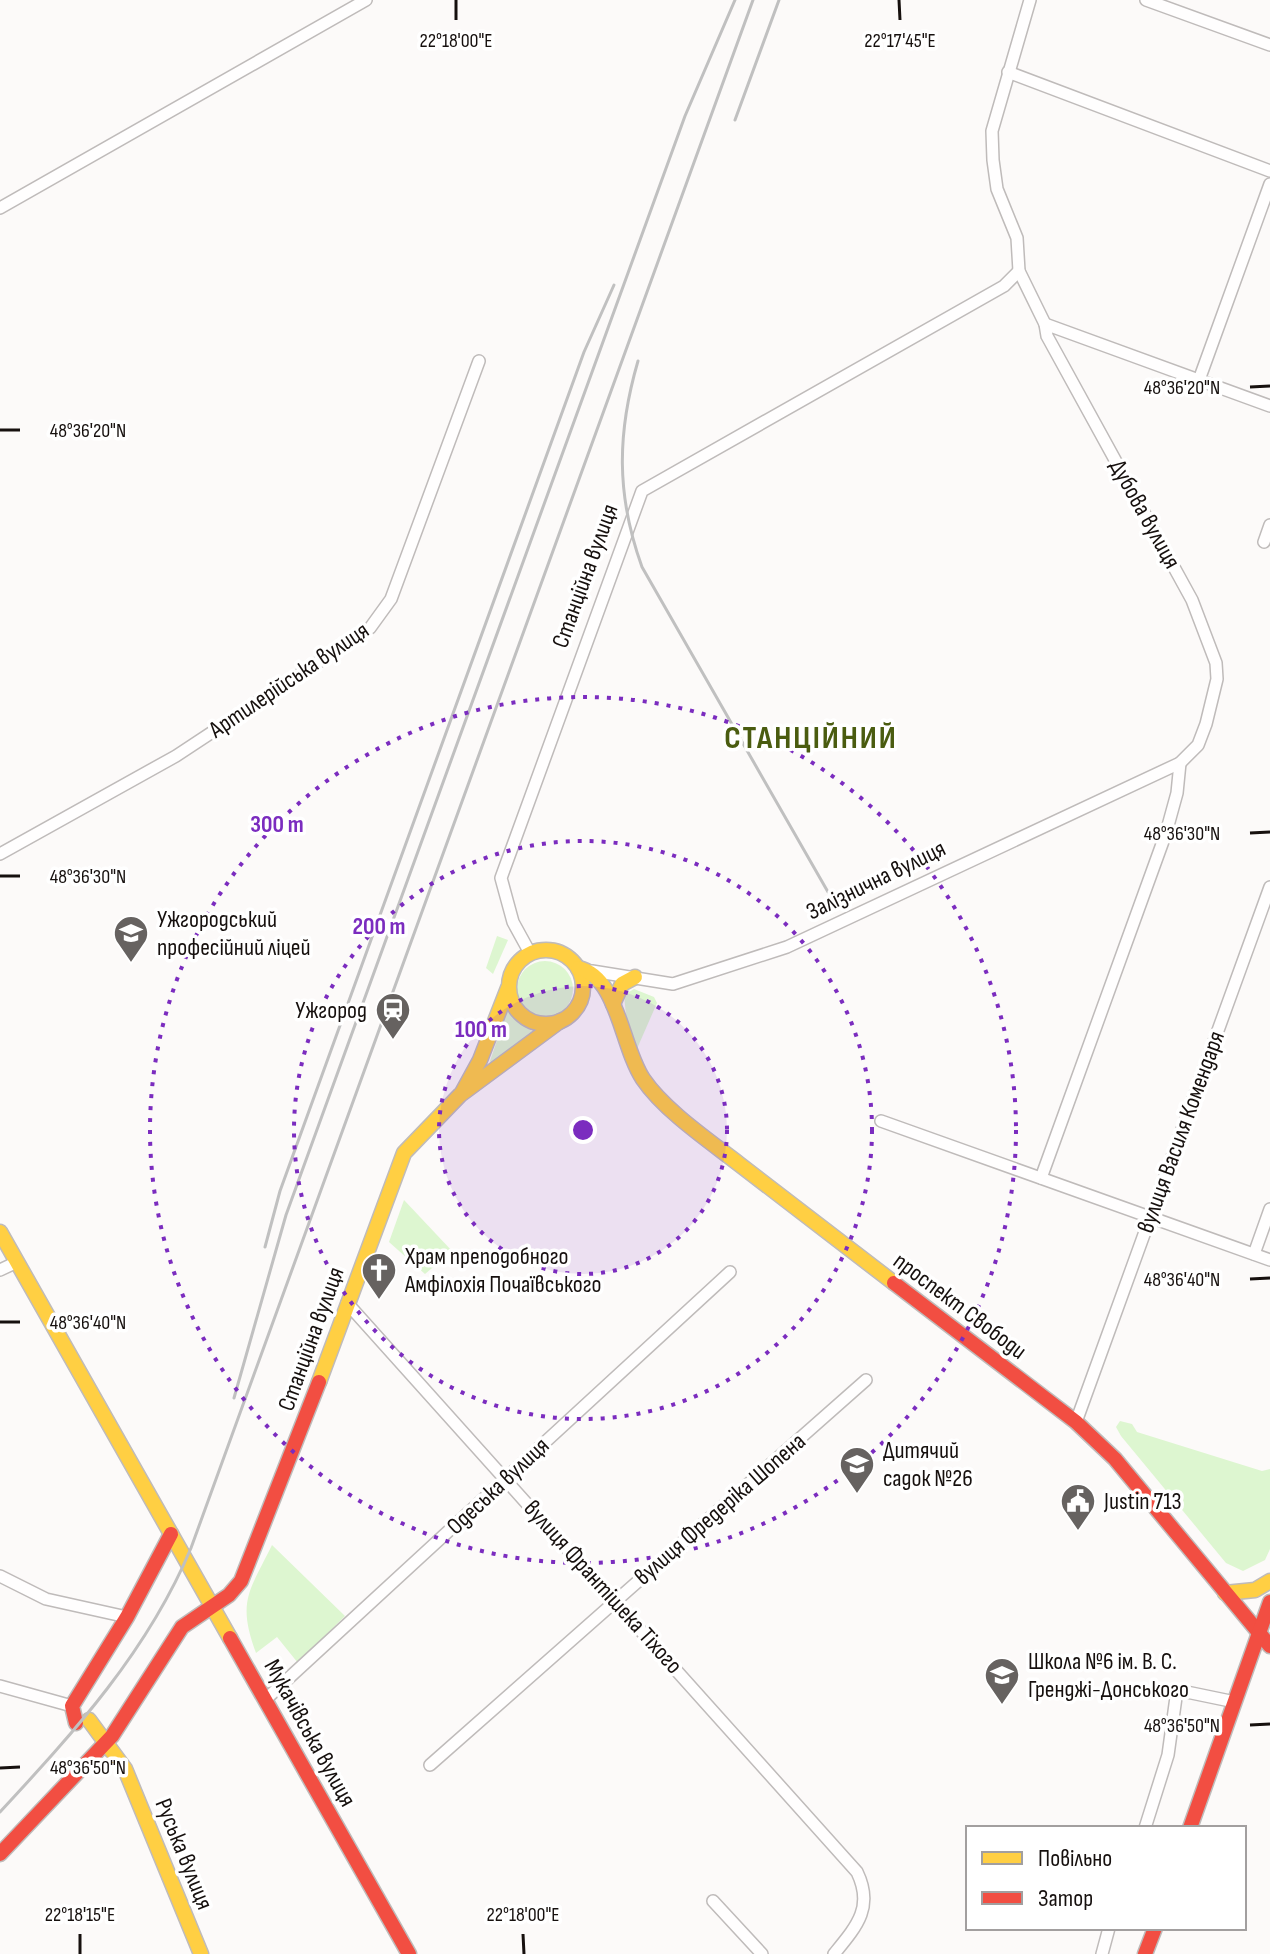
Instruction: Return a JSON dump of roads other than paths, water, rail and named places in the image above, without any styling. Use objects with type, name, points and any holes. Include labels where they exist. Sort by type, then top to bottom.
[{"type":"main road","points":[[578,1005],[585,970],[568,957],[555,951],[530,953],[517,963],[508,988],[514,1007],[530,1020],[550,1024],[560,1021],[578,1005],[601,1000],[614,1010],[622,984],[635,977]]},
{"type":"main road","name":"проспект Свободи","points":[[585,970],[606,986],[635,1067],[667,1107],[1076,1422],[1115,1459],[1270,1646]]},
{"type":"main road","name":"Станційна вулиця","points":[[460,1095],[480,1060],[508,988]]},
{"type":"main road","name":"Станційна вулиця","points":[[85,1723],[182,1627],[234,1591],[249,1565],[404,1153],[460,1095],[560,1021]]},
{"type":"main road","name":"Мукачівська вулиця","points":[[0,1232],[409,1954]]},
{"type":"main road","points":[[0,1854],[85,1723],[127,1617],[171,1534]]},
{"type":"main road","points":[[1225,1593],[1255,1590],[1270,1581]]},
{"type":"main road","points":[[1191,1826],[1270,1602]]},
{"type":"main road","name":"Руська вулиця","points":[[85,1723],[125,1769],[201,1954]]},
{"type":"main road","points":[[1145,1954],[1154,1930]]},
{"type":"street","points":[[0,208],[366,0]]},
{"type":"street","name":"Дубова вулиця","points":[[1030,0],[992,131],[997,189],[1017,238],[1019,271],[1045,324],[1047,336],[1192,600],[1216,663],[1217,679],[1206,724],[1198,745],[1180,763]]},
{"type":"street","points":[[1146,0],[1270,45]]},
{"type":"street","points":[[1008,72],[1270,171]]},
{"type":"street","points":[[1199,380],[1270,184]]},
{"type":"street","name":"Станційна вулиця","points":[[530,953],[513,922],[501,878],[642,491],[1004,286],[1019,271]]},
{"type":"street","points":[[1045,324],[1270,406]]},
{"type":"street","name":"Артилерійська вулиця","points":[[0,854],[176,756],[370,628],[391,599],[479,361]]},
{"type":"street","points":[[1264,542],[1270,525]]},
{"type":"street","points":[[1041,1178],[1166,833],[1177,793],[1180,763]]},
{"type":"street","name":"Залізнична вулиця","points":[[585,970],[673,984],[787,947],[1180,763]]},
{"type":"street","name":"вулиця Василя Комендаря","points":[[1076,1422],[1270,887]]},
{"type":"street","points":[[881,1121],[1270,1260]]},
{"type":"street","points":[[1254,1254],[1270,1209]]},
{"type":"street","points":[[0,1270],[17,1262]]},
{"type":"street","name":"Одеська вулиця","points":[[266,1699],[730,1272]]},
{"type":"street","name":"вулиця Франтішека Тіхого","points":[[347,1303],[857,1872],[864,1886],[864,1911],[834,1954]]},
{"type":"street","name":"вулиця Фредеріка Шопена","points":[[430,1765],[866,1380]]},
{"type":"street","points":[[0,1576],[46,1599],[127,1617]]},
{"type":"street","points":[[0,1686],[85,1723]]},
{"type":"street","points":[[1146,1826],[1168,1755],[1177,1690],[1235,1702]]},
{"type":"street","points":[[713,1901],[762,1954]]},
{"type":"street","points":[[1102,1954],[1108,1930]]},
{"type":"railway","points":[[234,1398],[286,1215],[685,116],[735,0]]},
{"type":"railway","points":[[0,1812],[108,1688],[154,1621],[191,1548],[753,0]]},
{"type":"railway","points":[[735,120],[779,0]]},
{"type":"railway","points":[[265,1247],[280,1191],[584,352],[614,285]]},
{"type":"railway","points":[[638,361],[626,413],[622,464],[627,515],[642,567],[828,892]]},
{"type":"place","name":"Ужгородський професійний ліцей","points":[[131,964]]},
{"type":"place","name":"Ужгород","points":[[393,1041]]},
{"type":"place","name":"Храм преподобного Амфілохія Почаївського","points":[[379,1301]]},
{"type":"place","name":"Дитячий садок №26","points":[[857,1495]]},
{"type":"place","name":"Justin 713","points":[[1078,1532]]},
{"type":"place","name":"Школа №6 ім. В. С. Гренджі-Донського","points":[[1002,1706]]},
{"type":"district","name":"СТАНЦІЙНИЙ","points":[[811,738]]}]
